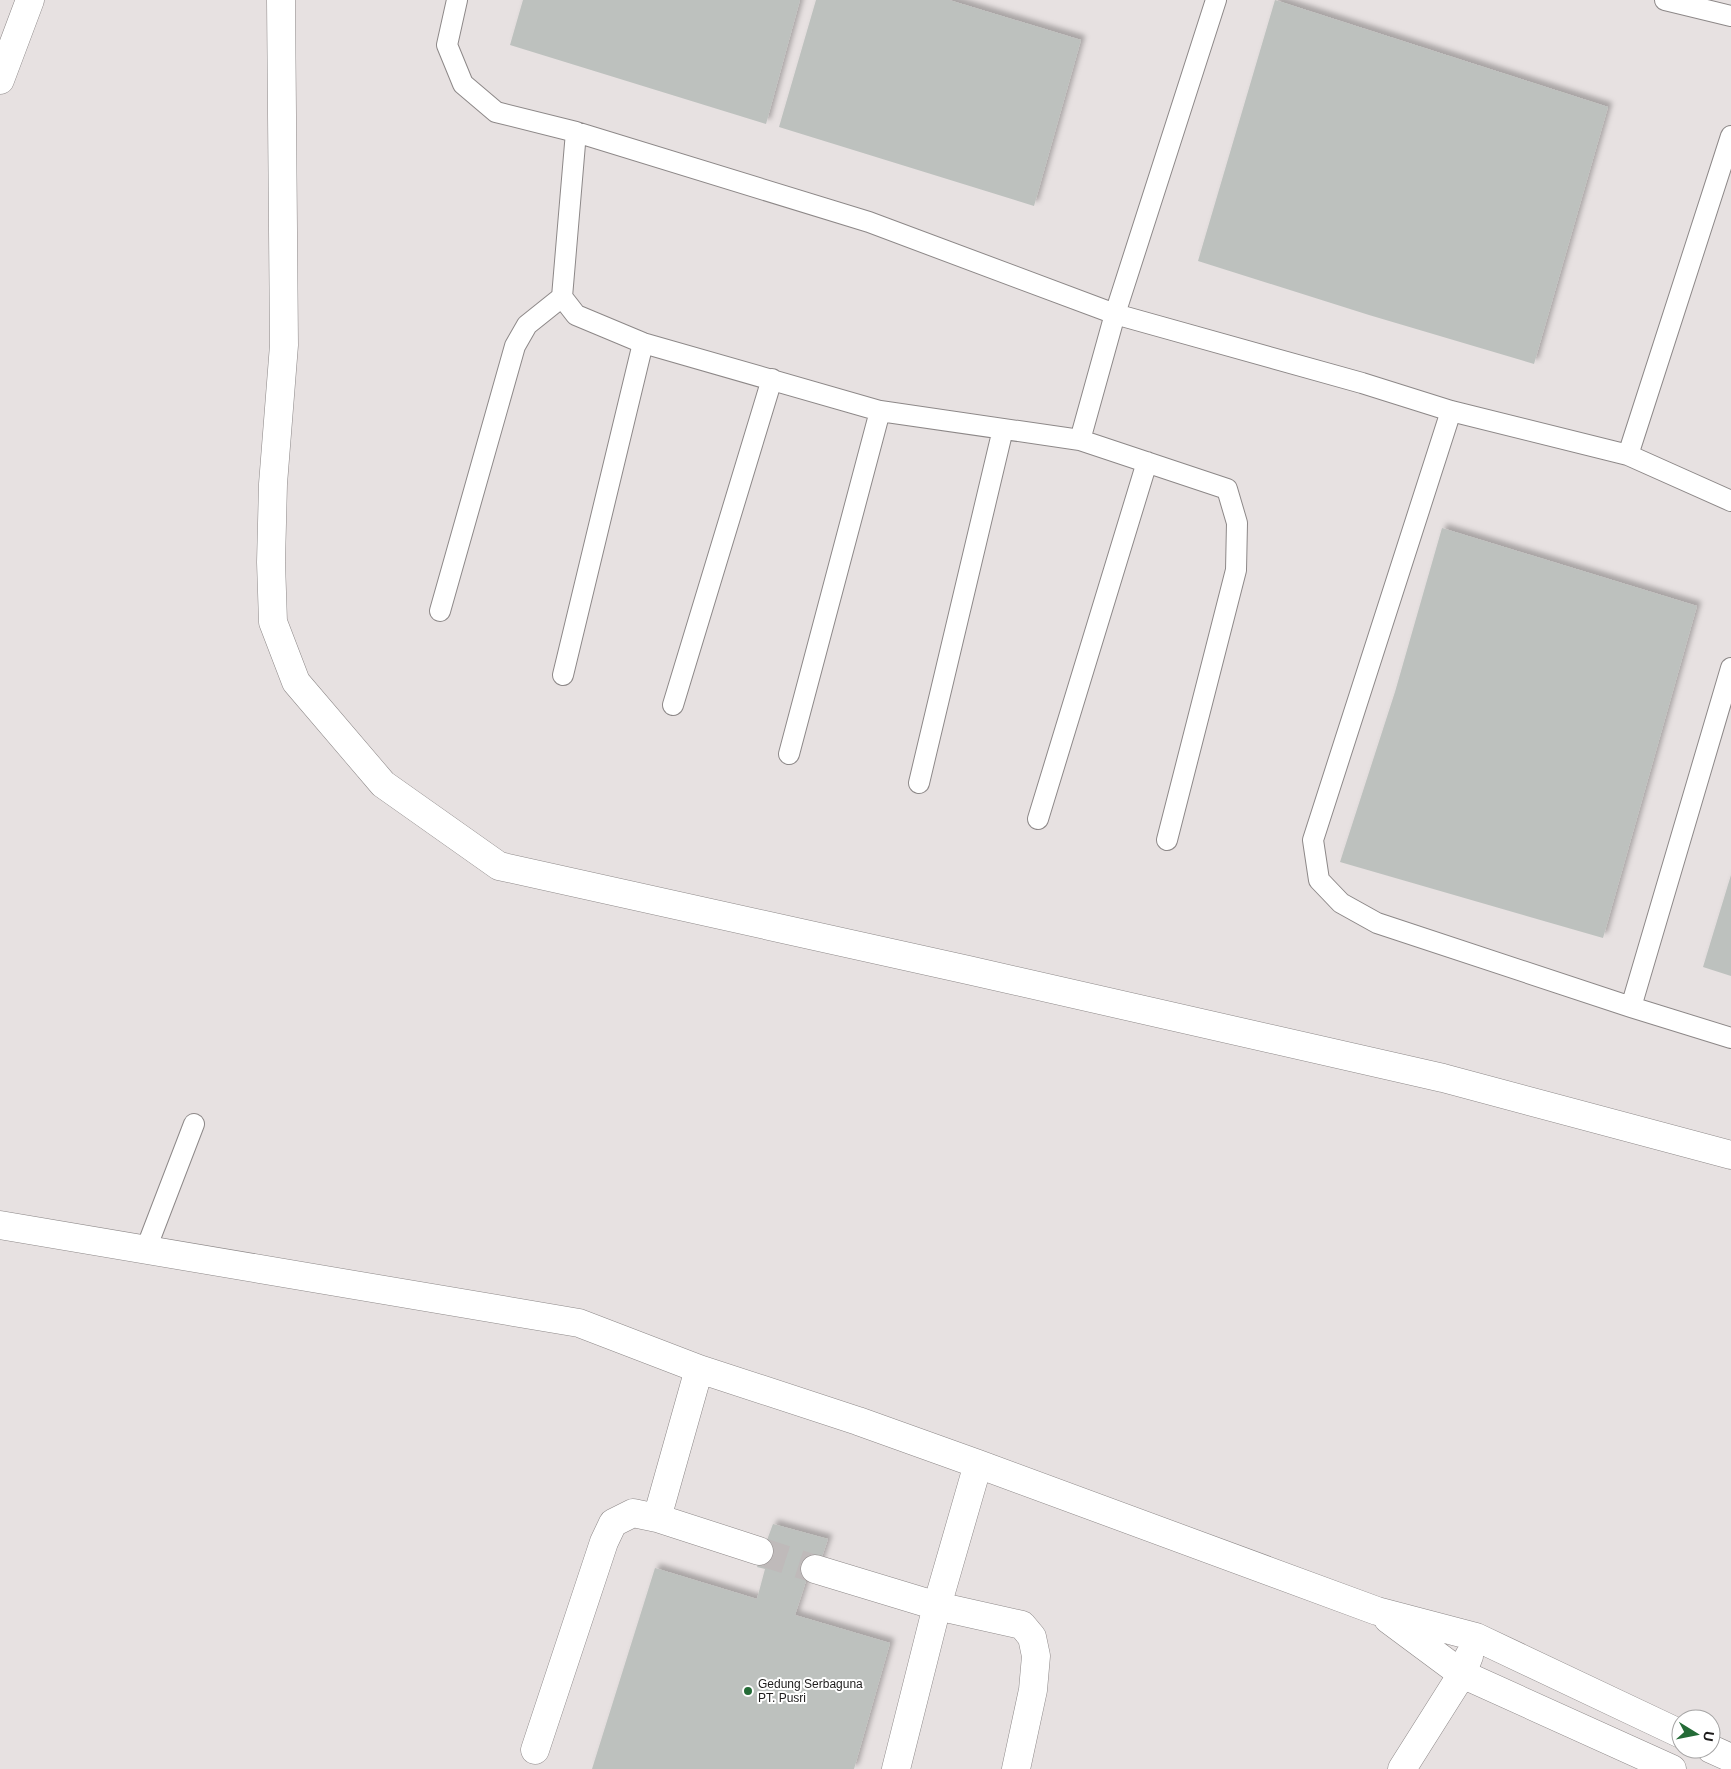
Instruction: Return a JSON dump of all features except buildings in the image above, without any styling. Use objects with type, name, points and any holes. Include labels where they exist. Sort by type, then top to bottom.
[{"type":"street","points":[[0,80],[30,0]]},
{"type":"street","points":[[280,0],[284,346],[273,484],[271,562],[273,622],[296,682],[383,784],[499,866],[978,972],[1443,1078],[1731,1155]]},
{"type":"street","points":[[0,1225],[578,1322],[699,1369],[858,1421],[1376,1611],[1476,1637],[1671,1729]]},
{"type":"street","points":[[657,1518],[699,1369]]},
{"type":"street","points":[[896,1769],[936,1606],[978,1464]]},
{"type":"street","points":[[535,1750],[604,1542],[614,1523],[633,1513],[657,1518],[759,1551]]},
{"type":"street","points":[[815,1569],[936,1606],[1022,1625],[1032,1637],[1036,1656],[1033,1690],[1016,1769]]},
{"type":"street","points":[[1376,1611],[1462,1674],[1672,1769]]},
{"type":"street","points":[[1402,1769],[1462,1674],[1476,1637]]},
{"type":"lane","points":[[458,0],[448,45],[464,84],[496,112],[576,132],[869,222],[1114,314],[1362,383],[1452,411],[1628,455],[1731,501]]},
{"type":"lane","points":[[1080,440],[1114,314],[1216,0]]},
{"type":"lane","points":[[1665,0],[1731,16]]},
{"type":"lane","points":[[576,132],[562,297],[576,316],[643,343],[880,411],[1080,440],[1227,489],[1237,524],[1236,570],[1167,840]]},
{"type":"lane","points":[[1628,455],[1731,136]]},
{"type":"lane","points":[[440,612],[514,346],[527,325],[562,297]]},
{"type":"lane","points":[[563,675],[643,343]]},
{"type":"lane","points":[[673,705],[772,379]]},
{"type":"lane","points":[[789,754],[880,411]]},
{"type":"lane","points":[[1452,411],[1312,840],[1319,880],[1341,903],[1377,923],[1731,1038]]},
{"type":"lane","points":[[919,783],[1004,429]]},
{"type":"lane","points":[[1038,819],[1147,462]]},
{"type":"lane","points":[[1631,1007],[1731,668]]},
{"type":"lane","points":[[146,1249],[194,1124]]},
{"type":"tunnel","points":[[759,1551],[815,1569]]},
{"type":"place","name":"Gedung Serbaguna PT. Pusri","points":[[748,1691]]}]
